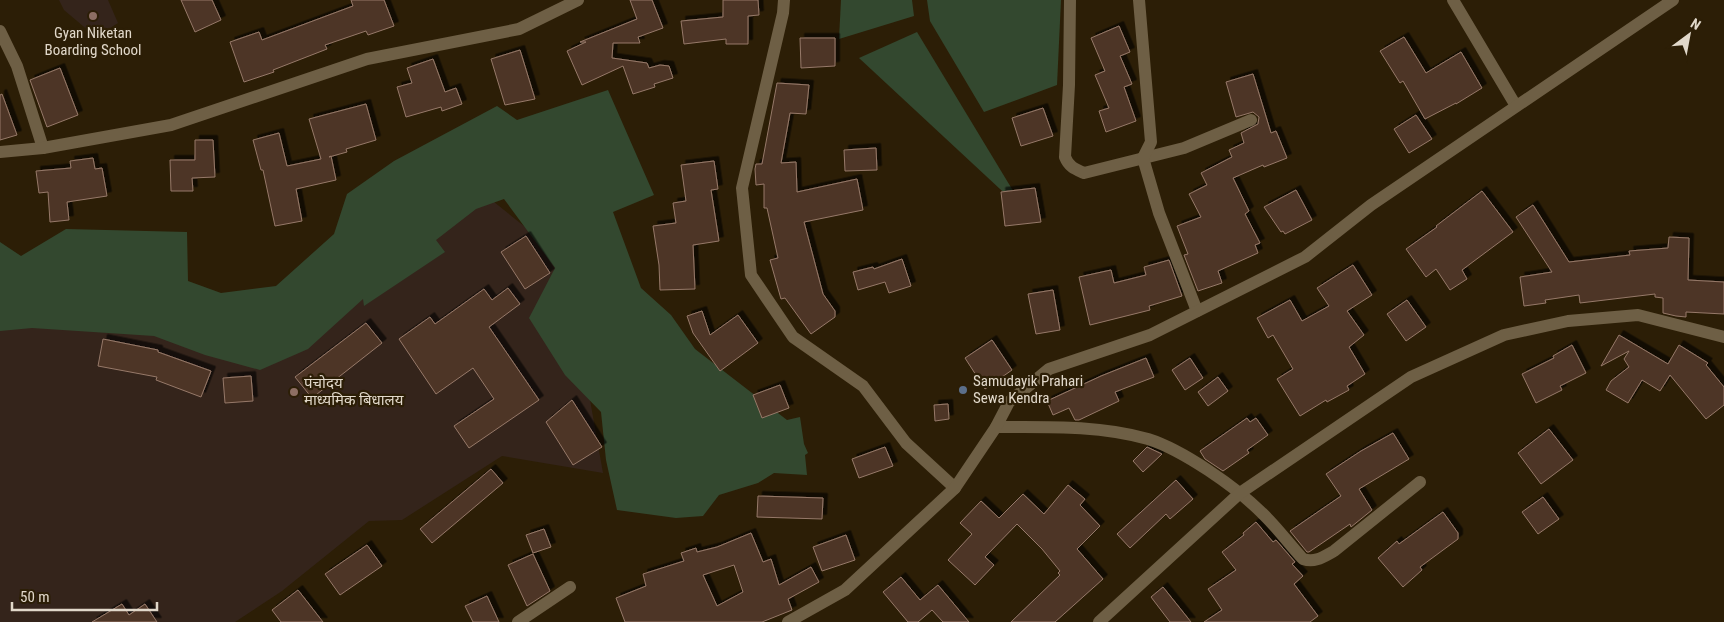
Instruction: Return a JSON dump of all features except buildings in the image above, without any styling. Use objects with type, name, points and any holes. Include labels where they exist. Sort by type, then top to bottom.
[{"type":"street","points":[[0,152],[43,148],[172,125],[368,59],[518,29],[578,0]]},
{"type":"street","points":[[784,0],[783,13],[742,188],[751,275],[793,337],[863,386],[906,443],[954,488]]},
{"type":"street","points":[[1070,0],[1066,157],[1068,164],[1075,169],[1084,173],[1184,148],[1251,120]]},
{"type":"street","points":[[1139,0],[1151,142],[1143,158],[1159,213],[1197,311]]},
{"type":"street","points":[[1454,0],[1516,106]]},
{"type":"street","points":[[788,622],[845,590],[954,488],[996,426],[1009,402],[1049,369],[1150,336],[1305,257],[1371,205],[1673,0]]},
{"type":"street","points":[[0,31],[17,66],[43,148]]},
{"type":"street","points":[[1099,622],[1240,494],[1411,377],[1504,335],[1568,321],[1638,316],[1724,337]]},
{"type":"street","points":[[996,426],[1060,427],[1117,432],[1149,440],[1189,458],[1240,494],[1263,514],[1303,559],[1310,562],[1334,551],[1420,482]]},
{"type":"street","points":[[518,622],[570,587]]},
{"type":"shaded area","name":"Gyan Niketan Boarding School","points":[[59,0],[108,0],[118,23],[96,37],[64,10]]},
{"type":"shaded area","name":"पंचोदय माध्यमिक बिधालय","points":[[479,190],[565,259],[603,473],[502,456],[402,520],[369,521],[282,591],[235,622],[0,622],[0,314],[204,327]]},
{"type":"green space","points":[[841,0],[912,0],[914,16],[839,39]]},
{"type":"green space","points":[[927,0],[1061,0],[1057,85],[984,112],[930,21]]},
{"type":"green space","points":[[917,32],[1027,214],[859,58]]},
{"type":"green space","points":[[608,90],[654,195],[613,212],[641,288],[671,315],[695,349],[787,420],[800,417],[804,444],[808,453],[805,455],[807,475],[774,473],[758,483],[719,495],[703,516],[676,518],[617,510],[606,460],[601,412],[565,375],[529,318],[555,268],[504,199],[476,209],[436,240],[445,252],[364,306],[363,299],[308,349],[260,370],[205,355],[154,336],[32,328],[0,331],[0,242],[21,256],[66,229],[187,232],[188,281],[221,293],[276,286],[334,234],[347,194],[394,161],[497,106],[517,120]]},
{"type":"place","name":"Gyan Niketan Boarding School","points":[[93,16]]},
{"type":"place","name":"Samudayik Prahari Sewa Kendra","points":[[963,390]]},
{"type":"place","name":"पंचोदय माध्यमिक बिधालय","points":[[294,392]]}]
